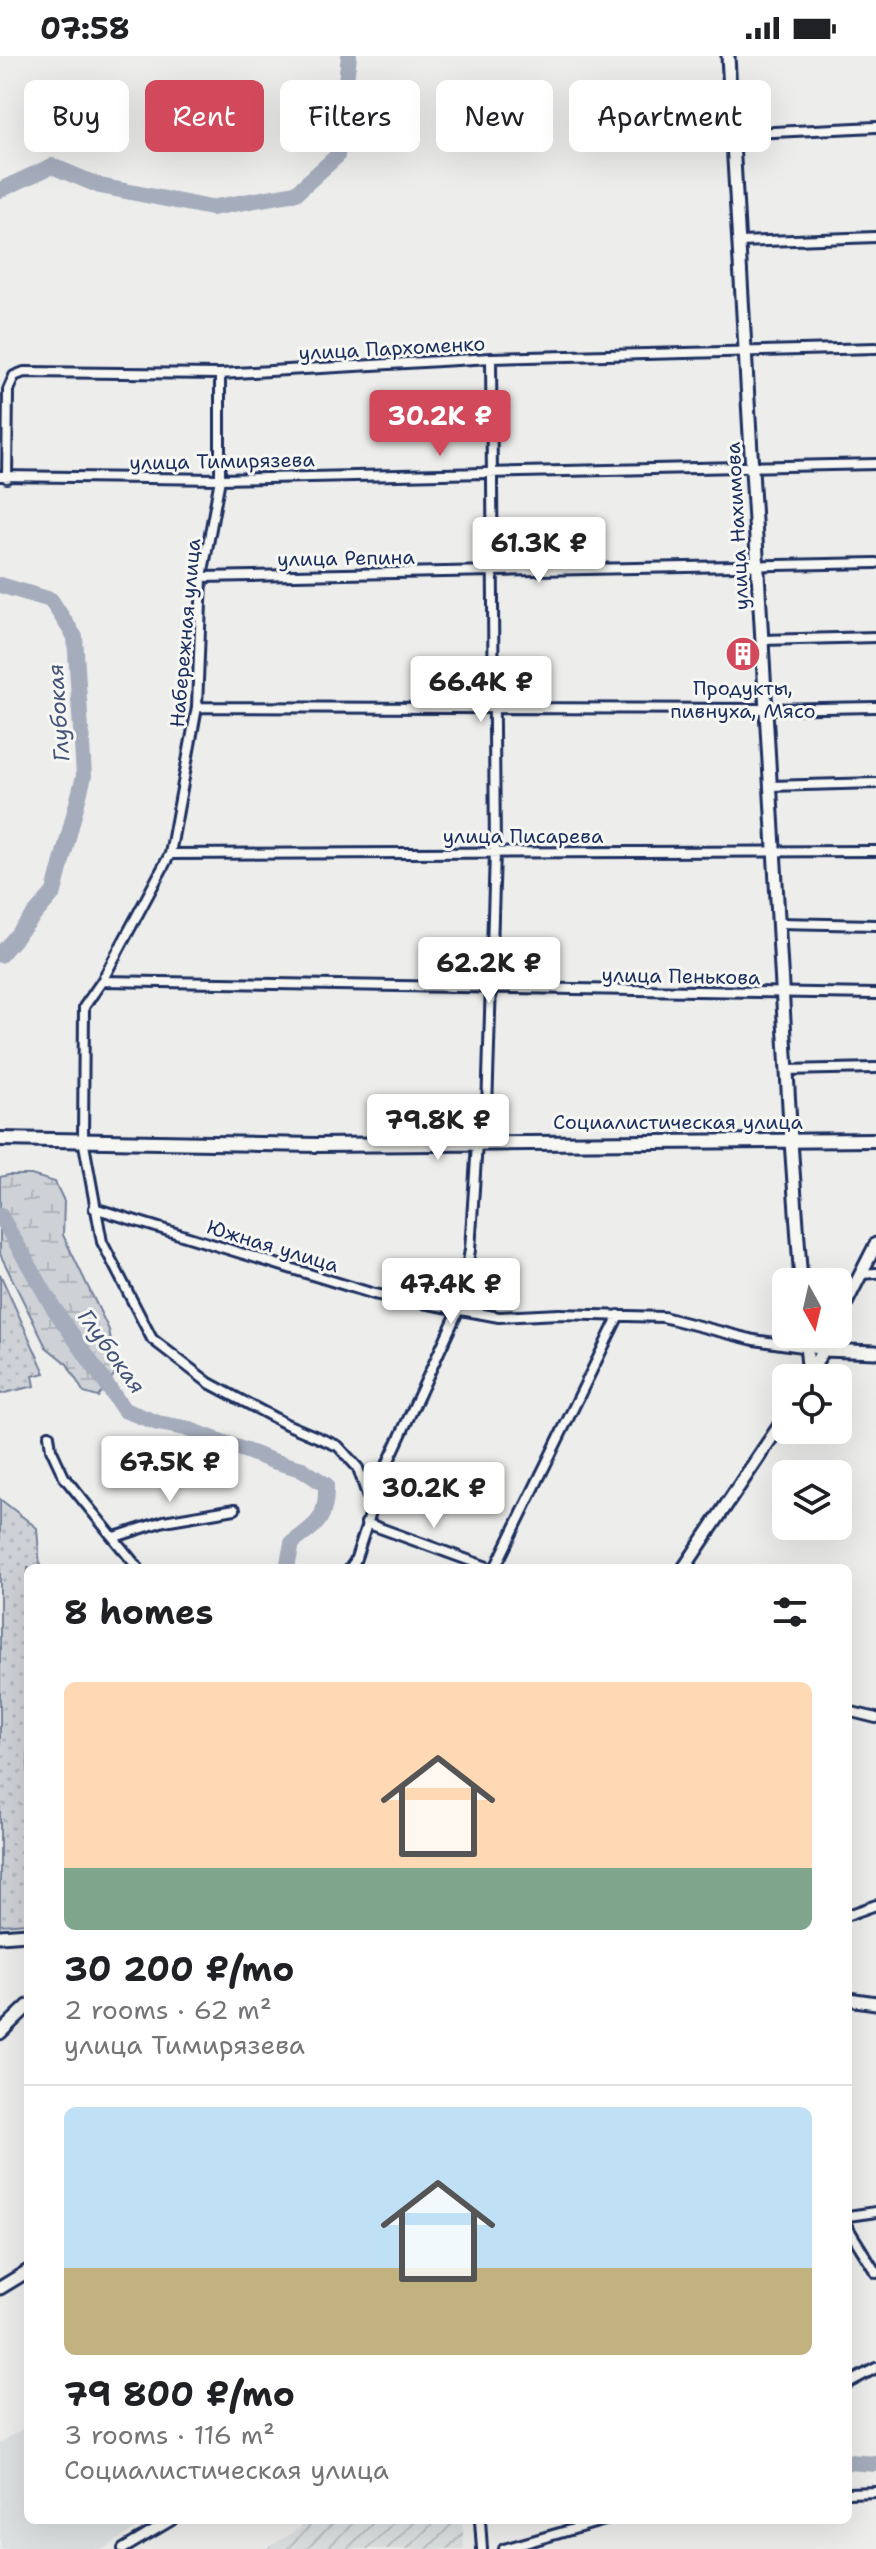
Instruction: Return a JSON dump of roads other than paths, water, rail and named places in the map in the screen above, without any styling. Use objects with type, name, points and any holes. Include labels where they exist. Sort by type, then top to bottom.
[{"type":"main road","name":"Социалистическая улица","points":[[0,1139],[317,1145],[876,1140]]},
{"type":"street","name":"улица Нахимова","points":[[728,56],[730,80]]},
{"type":"street","points":[[771,132],[876,127]]},
{"type":"street","name":"улица Нахимова","points":[[734,152],[800,1268]]},
{"type":"street","points":[[739,242],[876,237]]},
{"type":"street","name":"улица Пархоменко","points":[[3,477],[8,390],[14,376],[24,372],[220,374],[491,358],[876,348]]},
{"type":"street","points":[[356,1564],[385,1469],[458,1311],[470,1250],[482,1143],[495,852],[491,358]]},
{"type":"street","name":"Набережная улица","points":[[220,374],[220,479],[202,577],[197,707],[170,854],[102,981],[84,1007],[83,1139],[94,1208],[108,1257],[152,1339],[209,1383],[286,1424],[338,1446],[358,1468],[371,1507]]},
{"type":"street","name":"улица Тимирязева","points":[[3,477],[220,479],[876,464]]},
{"type":"street","name":"улица Репина","points":[[202,577],[876,563]]},
{"type":"street","points":[[762,640],[876,637]]},
{"type":"street","points":[[197,707],[876,707]]},
{"type":"street","points":[[770,786],[876,783]]},
{"type":"street","name":"улица Писарева","points":[[170,854],[876,851]]},
{"type":"street","points":[[778,923],[876,925]]},
{"type":"street","name":"улица Пенькова","points":[[102,981],[876,994]]},
{"type":"street","points":[[786,1070],[876,1068]]},
{"type":"street","name":"Южная улица","points":[[94,1208],[374,1294],[458,1311],[499,1317],[663,1317],[754,1340],[823,1350]]},
{"type":"street","points":[[852,1292],[876,1244]]},
{"type":"street","points":[[861,1274],[876,1273]]},
{"type":"street","points":[[494,1564],[619,1315]]},
{"type":"street","points":[[806,1349],[807,1364]]},
{"type":"street","points":[[816,1364],[823,1350],[876,1352]]},
{"type":"street","points":[[49,1435],[51,1449],[64,1477],[135,1564]]},
{"type":"street","points":[[687,1564],[772,1437]]},
{"type":"street","points":[[115,1537],[164,1521],[235,1509]]},
{"type":"street","points":[[366,1523],[481,1564]]},
{"type":"street","points":[[852,1712],[876,1718]]},
{"type":"street","points":[[852,1914],[876,1905]]},
{"type":"street","points":[[0,1936],[24,1934]]},
{"type":"street","points":[[852,2000],[876,2003]]},
{"type":"street","points":[[0,2033],[24,2010]]},
{"type":"street","points":[[852,2215],[876,2212]]},
{"type":"street","points":[[852,2234],[876,2273]]},
{"type":"street","points":[[0,2288],[24,2273]]},
{"type":"street","points":[[852,2381],[876,2368]]},
{"type":"street","points":[[852,2493],[876,2492]]},
{"type":"street","points":[[123,2549],[165,2524]]},
{"type":"street","points":[[480,2524],[482,2549]]},
{"type":"street","points":[[504,2549],[591,2524]]},
{"type":"waterway","name":"Глубокая","points":[[0,190],[52,166],[100,186],[211,208],[296,193],[337,156],[349,56]]},
{"type":"waterway","name":"Глубокая","points":[[0,585],[51,600],[75,637],[84,776],[54,892],[0,955]]},
{"type":"waterway","name":"Глубокая","points":[[0,1215],[53,1307],[124,1410],[302,1469],[326,1485],[323,1513],[292,1543],[288,1564]]},
{"type":"waterway","name":"Глубокая","points":[[852,2462],[876,2464]]},
{"type":"place","name":"Продукты, пивнуха, Мясо","points":[[743,654]]}]
